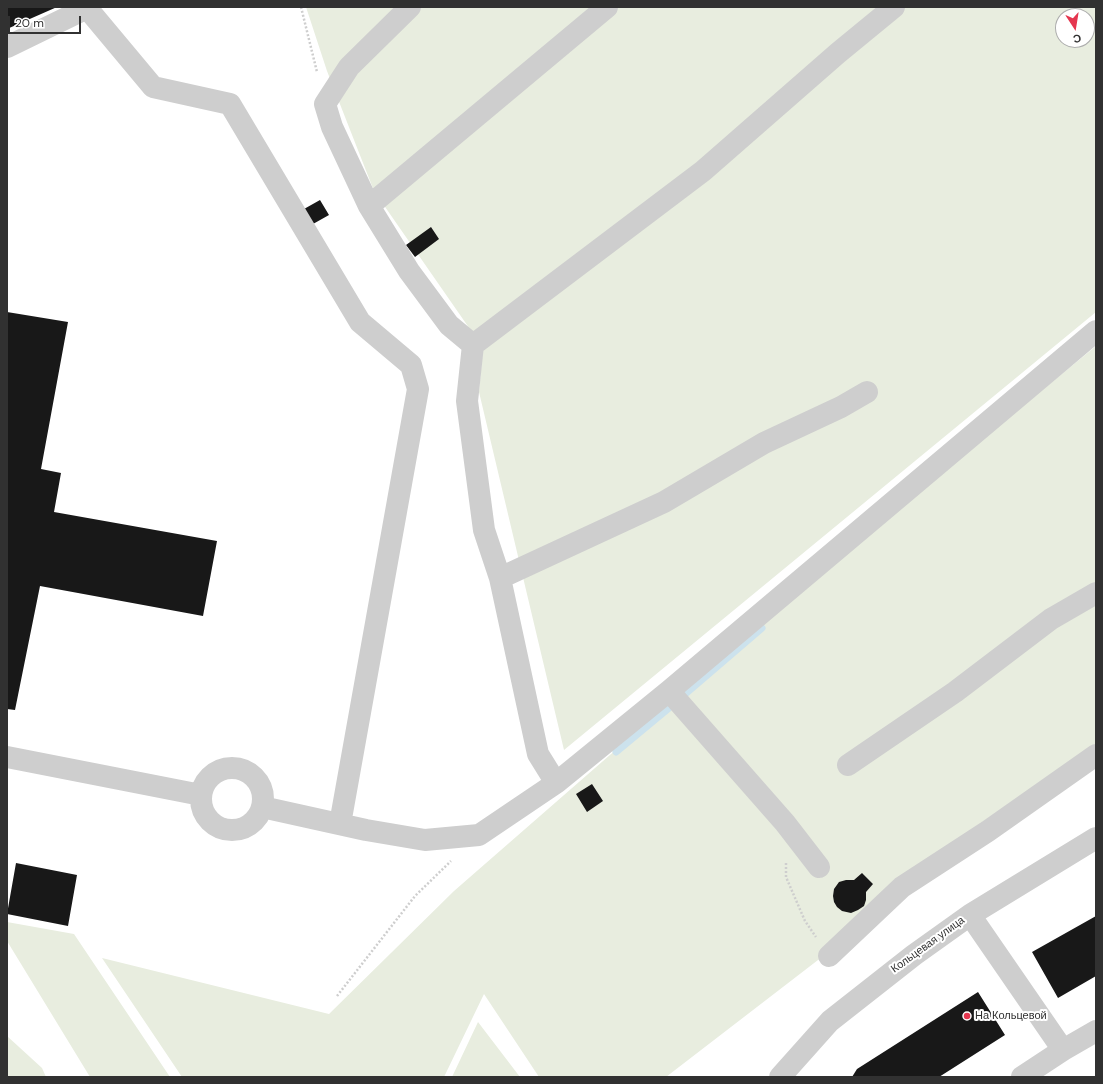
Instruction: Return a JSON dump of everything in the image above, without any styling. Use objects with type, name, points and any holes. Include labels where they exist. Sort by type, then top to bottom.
[{"type":"street","points":[[7,47],[88,7],[153,87],[230,104],[360,322],[411,365],[418,389],[340,824]]},
{"type":"street","points":[[410,7],[349,67],[325,104],[332,127],[369,206],[409,271],[449,325],[473,345]]},
{"type":"street","points":[[369,206],[607,7]]},
{"type":"street","points":[[556,783],[538,754],[500,578],[484,530],[467,402],[473,345],[703,171],[838,53],[894,7]]},
{"type":"street","points":[[262,807],[366,830],[425,840],[479,835],[556,783],[668,691],[1096,331]]},
{"type":"street","points":[[500,578],[664,502],[764,443],[841,407],[867,392]]},
{"type":"street","points":[[848,764],[955,692],[1051,619],[1096,594]]},
{"type":"street","points":[[668,691],[785,823],[818,867]]},
{"type":"street","points":[[829,956],[902,887],[988,831],[1096,755]]},
{"type":"street","points":[[7,757],[201,795]]},
{"type":"street","points":[[236,768],[246,771],[254,776],[261,786],[263,796],[262,807],[258,817],[243,829],[232,830],[221,828],[212,823],[205,815],[201,795],[206,782],[214,773],[224,769],[236,768]]},
{"type":"street","name":"Кольцевая улица","points":[[780,1077],[830,1021],[914,955],[970,915],[1096,838]]},
{"type":"street","points":[[970,915],[1062,1050]]},
{"type":"street","points":[[1022,1077],[1062,1050],[1096,1031]]},
{"type":"path","points":[[301,7],[325,104]]},
{"type":"path","points":[[338,996],[415,896],[452,860]]},
{"type":"path","points":[[786,861],[786,877],[805,921],[829,956]]},
{"type":"shaded area","points":[[306,7],[1096,7],[1096,312],[564,750],[479,392],[483,348],[374,191],[327,71]]},
{"type":"shaded area","points":[[1096,346],[1096,754],[909,890],[666,1077],[539,1077],[484,994],[444,1077],[182,1077],[102,958],[329,1014],[454,891],[822,570]]},
{"type":"shaded area","points":[[7,922],[74,934],[170,1077],[90,1077],[7,941]]},
{"type":"shaded area","points":[[478,1022],[520,1077],[452,1077]]},
{"type":"shaded area","points":[[7,1036],[42,1068],[46,1077],[7,1077]]},
{"type":"building","points":[[7,7],[57,7],[7,29]]},
{"type":"building","points":[[320,200],[329,215],[313,224],[304,209]]},
{"type":"building","points":[[431,227],[439,239],[415,257],[406,245]]},
{"type":"building","points":[[7,312],[68,322],[41,469],[61,473],[54,512],[217,541],[203,616],[40,586],[15,710],[7,709]]},
{"type":"building","points":[[592,784],[603,801],[587,812],[576,794]]},
{"type":"building","points":[[16,863],[77,875],[68,926],[7,914]]},
{"type":"building","points":[[862,873],[873,884],[866,892],[864,906],[851,913],[842,911],[834,902],[834,889],[839,882],[854,880]]},
{"type":"building","points":[[1096,916],[1096,976],[1058,998],[1032,952]]},
{"type":"building","points":[[978,992],[1005,1035],[939,1077],[852,1077],[857,1069]]},
{"type":"waterway","points":[[684,695],[762,628]]},
{"type":"waterway","points":[[616,752],[669,708]]},
{"type":"place","name":"На Кольцевой","points":[[967,1016]]}]
